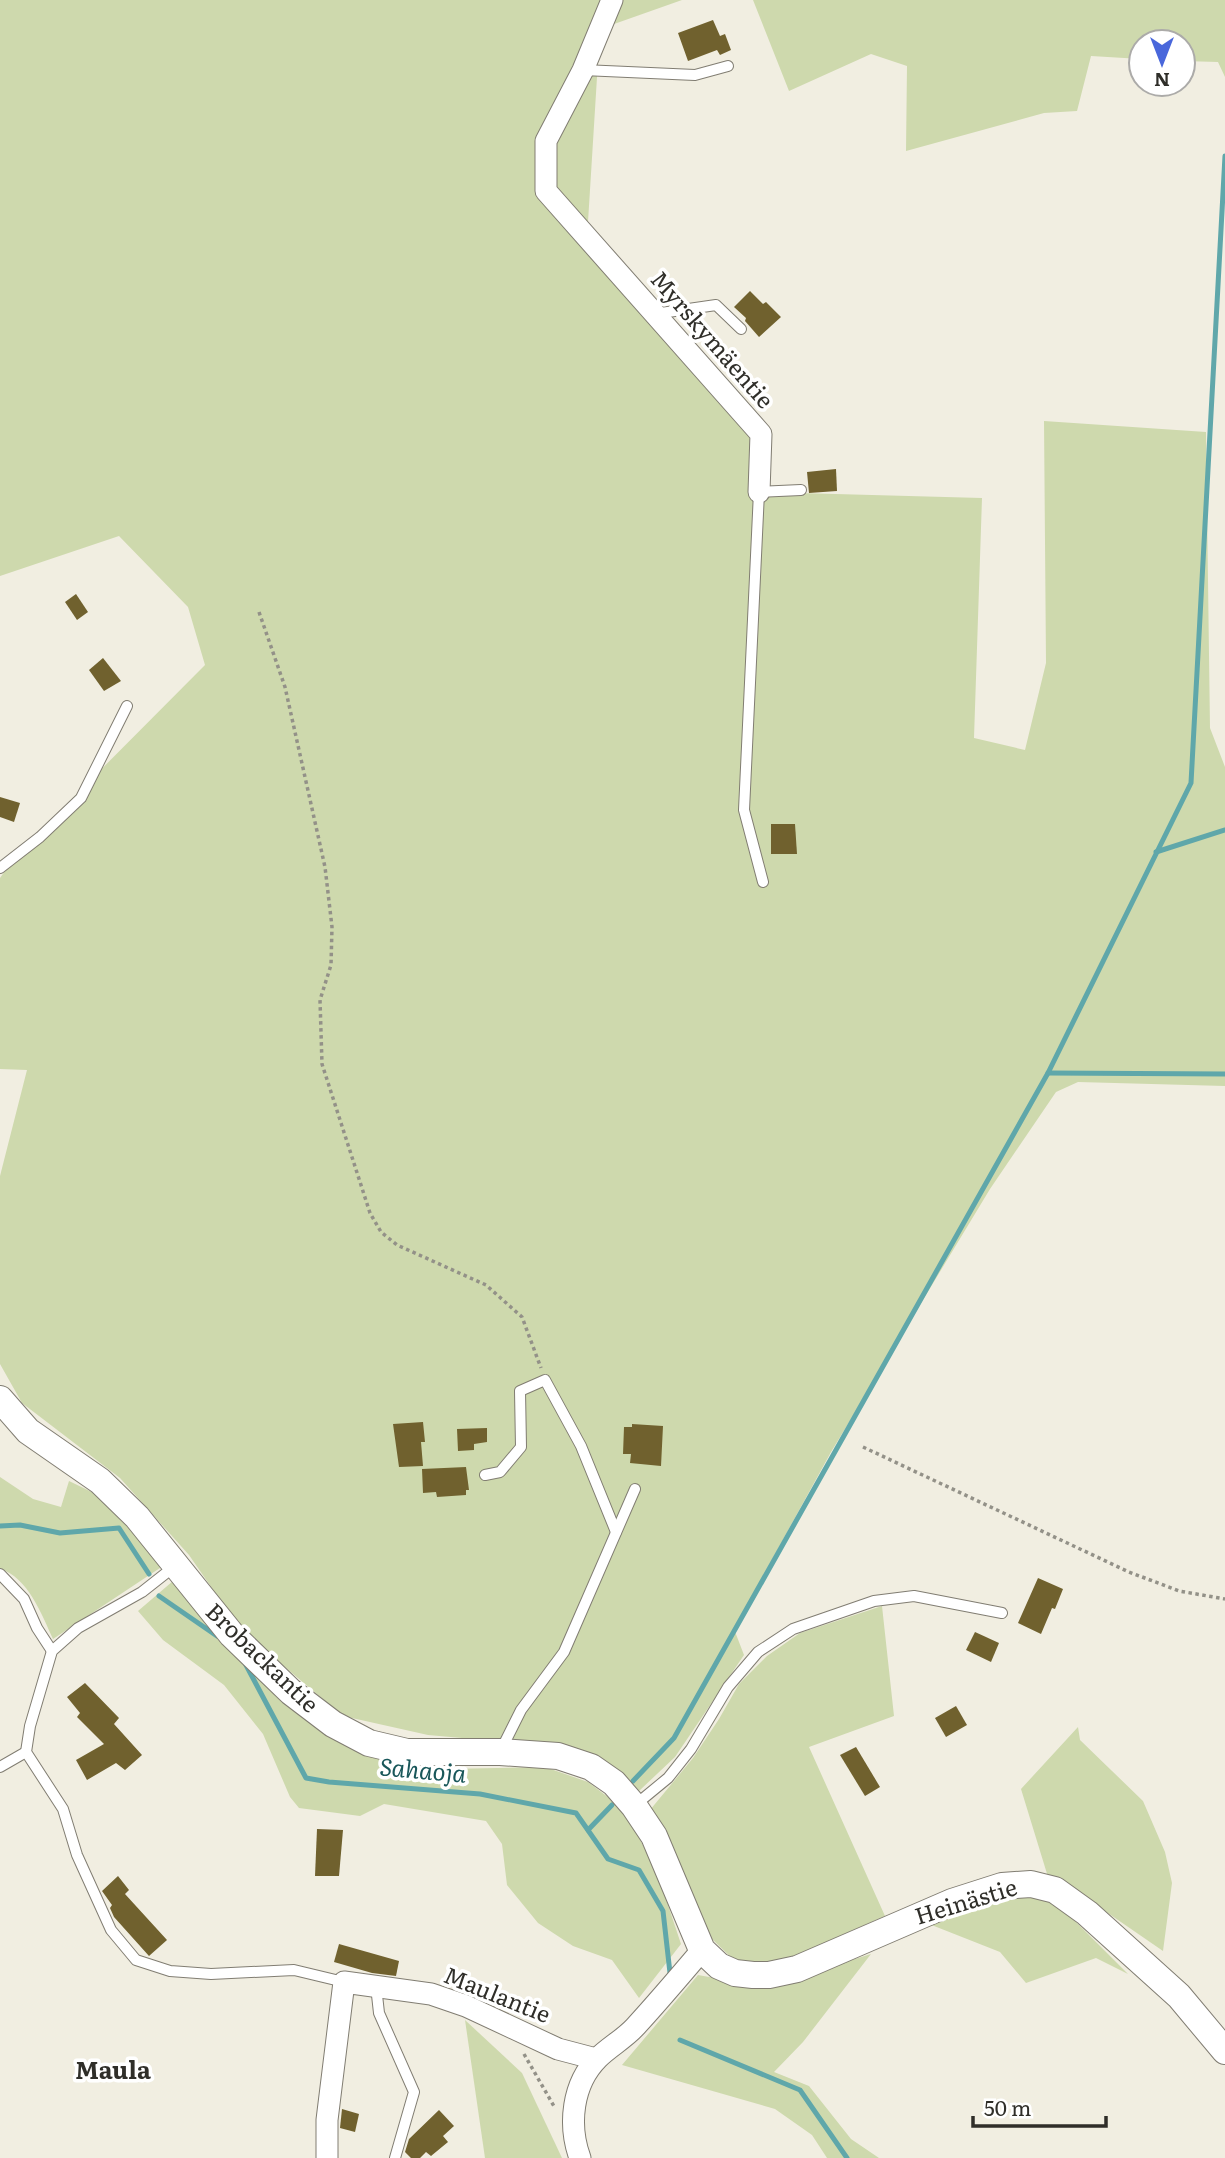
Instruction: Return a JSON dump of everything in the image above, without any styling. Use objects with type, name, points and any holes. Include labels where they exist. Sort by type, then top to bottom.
[{"type":"street","name":"Myrskymäentie","points":[[612,0],[583,70],[546,141],[546,191],[761,434],[759,492]]},
{"type":"street","name":"Brobackantie","points":[[0,1399],[28,1431],[100,1481],[137,1517],[232,1635],[291,1692],[332,1724],[369,1743],[407,1752],[500,1752],[558,1756],[592,1768],[614,1783],[654,1836],[702,1950]]},
{"type":"street","name":"Heinästie","points":[[702,1950],[719,1966],[735,1973],[769,1976],[823,1959],[908,1919],[952,1902],[1002,1886],[1031,1884],[1055,1890],[1087,1913],[1179,1996],[1225,2051]]},
{"type":"street","points":[[580,2158],[573,2117],[579,2085],[596,2059],[632,2030],[702,1950]]},
{"type":"street","name":"Maulantie","points":[[344,1982],[431,1994],[466,2006],[558,2049],[596,2059]]},
{"type":"street","points":[[327,2158],[327,2120],[344,1982]]},
{"type":"lane","points":[[583,70],[695,75],[728,66]]},
{"type":"lane","points":[[654,314],[716,305],[741,328]]},
{"type":"lane","points":[[759,492],[801,490]]},
{"type":"lane","name":"Myrskymäentie","points":[[759,492],[744,810],[763,882]]},
{"type":"lane","points":[[0,868],[40,837],[80,798],[127,706]]},
{"type":"lane","points":[[485,1475],[500,1472],[521,1447],[520,1391],[545,1380],[581,1446],[616,1532]]},
{"type":"lane","points":[[500,1752],[521,1710],[564,1652],[635,1489]]},
{"type":"lane","points":[[175,1566],[142,1592],[78,1628],[52,1651],[30,1726],[26,1752],[63,1810],[77,1855],[111,1930],[136,1959],[170,1971],[211,1974],[294,1970],[344,1982]]},
{"type":"lane","points":[[0,1574],[24,1599],[37,1628],[52,1651]]},
{"type":"lane","points":[[634,1807],[668,1778],[691,1749],[727,1687],[758,1652],[793,1629],[874,1601],[915,1596],[1002,1613]]},
{"type":"lane","points":[[0,1767],[26,1752]]},
{"type":"lane","points":[[376,1986],[379,2013],[414,2092],[396,2158]]},
{"type":"path","points":[[259,612],[285,687],[325,867],[332,927],[331,965],[320,1000],[322,1064],[370,1213],[381,1232],[397,1245],[486,1285],[522,1317],[545,1380]]},
{"type":"path","points":[[863,1447],[1129,1572],[1179,1591],[1225,1599]]},
{"type":"path","points":[[505,2024],[557,2112]]},
{"type":"green space","points":[[0,0],[682,0],[600,29],[587,238],[761,434],[760,492],[982,498],[974,738],[1025,750],[1046,663],[1044,421],[1206,432],[1210,728],[1225,767],[1225,1086],[1078,1082],[1056,1092],[990,1189],[831,1452],[734,1629],[744,1655],[675,1757],[639,1791],[574,1748],[428,1735],[343,1716],[241,1630],[189,1555],[120,1478],[22,1403],[0,1364],[0,1176],[27,1070],[0,1069],[0,878],[17,854],[205,665],[188,607],[119,536],[0,576]]},
{"type":"green space","points":[[753,0],[1225,0],[1225,77],[1218,62],[1197,61],[1197,28],[1127,28],[1127,58],[1091,56],[1077,111],[1044,113],[906,151],[907,66],[871,54],[789,91]]},
{"type":"green space","points":[[0,1477],[33,1499],[61,1507],[69,1481],[98,1495],[166,1564],[53,1639],[39,1608],[26,1588],[10,1573],[0,1569]]},
{"type":"green space","points":[[173,1581],[365,1751],[446,1769],[545,1767],[588,1782],[625,1810],[658,1875],[681,1944],[639,1998],[612,1960],[573,1946],[538,1923],[507,1885],[502,1844],[486,1821],[384,1804],[360,1816],[299,1808],[290,1797],[263,1734],[224,1685],[163,1640],[138,1611]]},
{"type":"green space","points":[[882,1606],[894,1716],[809,1747],[885,1916],[783,1961],[738,1964],[712,1939],[672,1849],[650,1810],[693,1758],[739,1684],[767,1656],[800,1633]]},
{"type":"green space","points":[[1078,1727],[1080,1740],[1143,1801],[1165,1852],[1172,1883],[1163,1951],[1073,1889],[1048,1877],[1021,1789]]},
{"type":"green space","points":[[1019,1895],[1049,1901],[1067,1913],[1128,1974],[1096,1958],[1026,1983],[1000,1952],[929,1924],[967,1909]]},
{"type":"green space","points":[[871,1954],[803,2042],[774,2072],[809,2086],[851,2139],[879,2158],[827,2158],[812,2135],[775,2109],[622,2065],[698,1975],[765,1987]]},
{"type":"green space","points":[[465,2020],[522,2073],[562,2158],[485,2158]]},
{"type":"building","points":[[713,20],[720,36],[725,34],[731,50],[720,55],[717,50],[688,61],[678,33]]},
{"type":"building","points":[[750,291],[781,317],[759,337],[745,321],[746,318],[734,307]]},
{"type":"building","points":[[836,469],[837,491],[809,493],[807,472]]},
{"type":"building","points":[[76,594],[88,612],[77,620],[65,602]]},
{"type":"building","points":[[103,658],[121,681],[104,691],[89,670]]},
{"type":"building","points":[[0,797],[20,803],[14,822],[0,817]]},
{"type":"building","points":[[771,824],[795,824],[797,854],[771,854]]},
{"type":"building","points":[[423,1422],[423,1466],[399,1467],[393,1424]]},
{"type":"building","points":[[632,1424],[663,1426],[661,1466],[630,1463],[631,1454],[623,1454],[624,1427],[632,1427]]},
{"type":"building","points":[[487,1428],[487,1442],[474,1444],[474,1450],[458,1451],[457,1429]]},
{"type":"building","points":[[466,1467],[469,1490],[466,1490],[466,1495],[437,1497],[436,1492],[423,1493],[422,1469]]},
{"type":"building","points":[[1038,1578],[1063,1589],[1041,1634],[1018,1623]]},
{"type":"building","points":[[975,1632],[999,1643],[991,1662],[966,1650]]},
{"type":"building","points":[[85,1683],[119,1718],[114,1724],[142,1755],[125,1770],[116,1763],[87,1780],[76,1760],[104,1744],[77,1717],[80,1713],[67,1697]]},
{"type":"building","points":[[956,1706],[967,1725],[946,1737],[935,1718]]},
{"type":"building","points":[[856,1747],[880,1787],[865,1796],[840,1755]]},
{"type":"building","points":[[317,1829],[343,1830],[339,1876],[315,1876]]},
{"type":"building","points":[[118,1876],[129,1890],[125,1894],[167,1940],[149,1956],[114,1917],[110,1908],[112,1905],[102,1891]]},
{"type":"building","points":[[339,1944],[399,1961],[396,1976],[372,1973],[334,1962]]},
{"type":"building","points":[[342,2109],[359,2114],[355,2132],[340,2128]]},
{"type":"building","points":[[439,2110],[454,2126],[443,2136],[448,2142],[431,2156],[426,2152],[420,2158],[411,2158],[405,2152],[409,2139]]},
{"type":"waterway","points":[[633,1781],[674,1738],[1048,1073],[1191,783],[1225,156]]},
{"type":"waterway","points":[[1156,852],[1225,830]]},
{"type":"waterway","points":[[1048,1073],[1225,1074]]},
{"type":"waterway","name":"Sahaoja","points":[[0,1526],[20,1525],[60,1533],[119,1528],[149,1574]]},
{"type":"waterway","name":"Sahaoja","points":[[159,1596],[217,1636]]},
{"type":"waterway","name":"Sahaoja","points":[[246,1665],[306,1778],[480,1794],[576,1813],[608,1859],[639,1870],[663,1911],[670,1973]]},
{"type":"waterway","points":[[588,1830],[612,1805]]},
{"type":"waterway","name":"Sahaoja","points":[[680,2040],[800,2090],[847,2158]]},
{"type":"district","name":"Maula","points":[[113,2071]]}]
